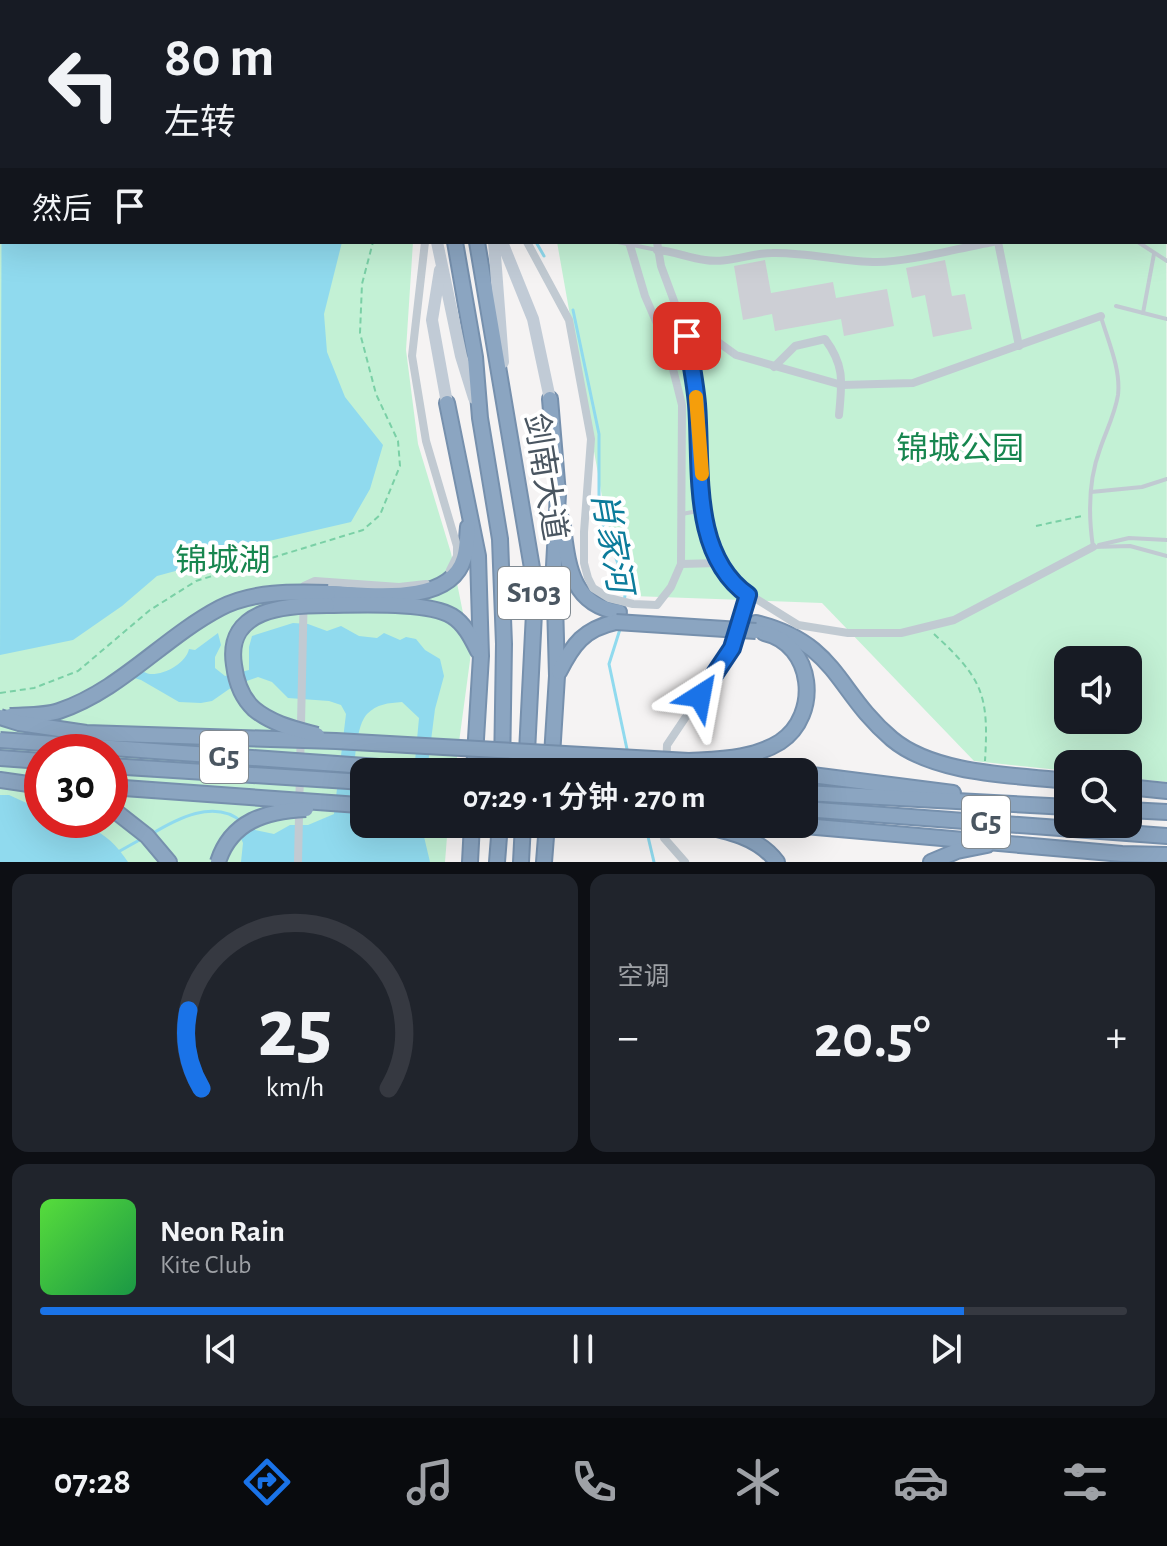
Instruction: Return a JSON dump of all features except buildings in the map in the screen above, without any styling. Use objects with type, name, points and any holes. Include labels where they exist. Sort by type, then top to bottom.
[{"type":"highway","name":"剑南大道","points":[[455,244],[475,357],[480,418],[500,539],[504,592],[502,758]]},
{"type":"highway","name":"剑南大道","points":[[477,244],[533,574],[527,758]]},
{"type":"highway","points":[[550,399],[558,494],[574,581],[590,602],[622,610],[788,632],[818,653],[869,717],[894,741],[932,760],[962,769],[1054,779]]},
{"type":"highway","points":[[447,403],[478,556],[481,656],[475,758]]},
{"type":"highway","points":[[552,758],[557,676],[554,566],[558,494]]},
{"type":"highway","points":[[336,741],[278,724],[253,708],[240,691],[232,652],[238,635],[250,620],[285,605],[414,594],[434,589],[454,576],[464,559],[471,510]]},
{"type":"highway","points":[[0,717],[56,712],[97,695],[221,607],[270,594],[425,607],[452,616],[469,633],[481,656]]},
{"type":"highway","points":[[557,676],[572,645],[622,610]]},
{"type":"highway","points":[[739,758],[768,748],[795,728],[808,688],[800,662],[784,642],[756,627]]},
{"type":"highway","points":[[0,717],[19,723],[86,733],[336,741],[636,758]]},
{"type":"highway","name":"G5","points":[[0,740],[350,765]]},
{"type":"highway","points":[[0,758],[24,760]]},
{"type":"highway","name":"G5","points":[[128,767],[350,781]]},
{"type":"highway","points":[[818,776],[1054,806]]},
{"type":"highway","points":[[1,780],[24,783]]},
{"type":"highway","points":[[128,788],[350,804]]},
{"type":"highway","points":[[1142,788],[1167,791]]},
{"type":"highway","name":"G5","points":[[818,794],[1054,807]]},
{"type":"highway","points":[[218,862],[223,846],[255,817],[288,810],[350,806]]},
{"type":"highway","name":"G5","points":[[818,810],[1167,836]]},
{"type":"highway","points":[[1142,811],[1167,812]]},
{"type":"highway","points":[[128,821],[147,836],[169,862]]},
{"type":"highway","points":[[818,827],[1122,854],[1167,855]]},
{"type":"highway","points":[[470,862],[471,838]]},
{"type":"highway","points":[[497,862],[499,838]]},
{"type":"highway","points":[[521,862],[522,838]]},
{"type":"highway","points":[[544,862],[546,838]]},
{"type":"highway","points":[[746,838],[766,849],[777,862]]},
{"type":"highway","points":[[931,862],[957,851],[1003,841]]},
{"type":"main road","points":[[437,244],[461,356],[480,418]]},
{"type":"main road","points":[[494,244],[507,417]]},
{"type":"main road","points":[[503,244],[533,319],[550,399]]},
{"type":"main road","points":[[442,263],[432,320],[447,403]]},
{"type":"street","points":[[298,862],[304,586],[309,582],[399,587],[430,584],[450,571],[457,556],[452,527],[426,441],[412,356],[425,244]]},
{"type":"street","points":[[528,244],[569,320],[591,439],[584,563],[593,588],[622,610],[657,605],[671,587],[681,564],[682,405],[666,344],[645,296],[629,244]]},
{"type":"street","points":[[792,244],[794,252]]},
{"type":"street","points":[[657,246],[705,260],[721,261],[762,253],[794,252],[882,262],[985,244]]},
{"type":"street","points":[[996,244],[1019,346]]},
{"type":"street","points":[[657,246],[687,336],[697,404],[706,531],[723,571],[748,595],[790,621],[818,629],[876,634],[927,628],[954,620],[1093,547]]},
{"type":"street","points":[[687,336],[718,342],[736,355],[842,385],[913,383],[1101,316]]},
{"type":"street","points":[[774,367],[795,346],[825,339],[837,355],[842,372],[839,415]]},
{"type":"street","points":[[681,564],[718,563]]},
{"type":"street","points":[[667,758],[667,745],[732,648],[748,595]]},
{"type":"street","points":[[664,838],[685,862]]},
{"type":"lane","points":[[629,244],[657,246]]},
{"type":"lane","points":[[1141,244],[1167,261]]},
{"type":"lane","points":[[1143,313],[1154,254]]},
{"type":"lane","points":[[1116,306],[1167,319]]},
{"type":"lane","points":[[1093,547],[1089,514],[1091,476],[1118,396],[1116,366],[1101,316]]},
{"type":"lane","points":[[666,344],[687,336]]},
{"type":"lane","points":[[1090,492],[1142,487],[1167,479]]},
{"type":"lane","points":[[681,514],[703,510]]},
{"type":"lane","points":[[1093,547],[1129,538],[1167,540]]},
{"type":"lane","points":[[1093,547],[1130,546],[1167,556]]},
{"type":"path","points":[[0,693],[34,688],[78,671],[150,610],[196,581],[363,530],[380,515],[400,466],[398,441],[376,394],[360,333],[362,284],[372,244]]},
{"type":"path","points":[[1036,526],[1089,514]]},
{"type":"path","points":[[927,628],[956,654],[982,691],[987,718],[985,762]]},
{"type":"green space","name":"锦城湖","points":[[0,244],[413,244],[406,350],[418,444],[451,553],[471,653],[457,758],[350,758],[350,838],[447,838],[445,862],[0,862]]},
{"type":"green space","name":"锦城公园","points":[[557,244],[1166,244],[1167,782],[1142,779],[1142,750],[1054,750],[1054,770],[974,761],[822,603],[633,596],[628,568],[606,519]]},
{"type":"water","name":"锦城湖","points":[[2,244],[342,244],[324,314],[327,352],[345,397],[383,445],[370,489],[351,522],[230,550],[216,560],[157,576],[122,606],[73,640],[0,655]]},
{"type":"water","points":[[293,623],[308,624],[327,631],[341,626],[359,636],[377,638],[384,633],[400,640],[406,637],[416,639],[425,650],[440,659],[444,676],[435,709],[429,758],[415,758],[419,718],[402,702],[379,706],[367,714],[359,733],[355,758],[350,758],[350,838],[424,838],[430,862],[241,862],[243,843],[238,832],[243,819],[255,830],[274,834],[290,825],[308,825],[334,814],[346,714],[341,705],[288,698],[272,682],[258,677],[235,685],[212,701],[179,702],[128,676],[131,666],[150,674],[168,670],[184,659],[189,649],[195,650],[218,633],[221,645],[215,657],[215,668],[225,676],[249,670],[252,636]]},
{"type":"water","points":[[0,795],[9,795],[24,802],[24,838],[107,838],[128,862],[0,862]]},
{"type":"waterway","name":"肖家河","points":[[537,244],[544,256]]},
{"type":"waterway","name":"肖家河","points":[[573,310],[599,434],[599,514],[622,574],[625,595],[623,611]]},
{"type":"waterway","name":"肖家河","points":[[621,626],[609,664],[628,754]]},
{"type":"waterway","points":[[150,835],[183,818],[208,811],[231,815],[242,822]]},
{"type":"waterway","points":[[118,852],[143,838]]},
{"type":"waterway","name":"肖家河","points":[[648,838],[654,862]]},
{"type":"slow traffic","points":[[696,397],[702,474]]},
{"type":"route","points":[[687,336],[697,404],[706,531],[723,571],[748,595],[732,648],[700,696]]}]
